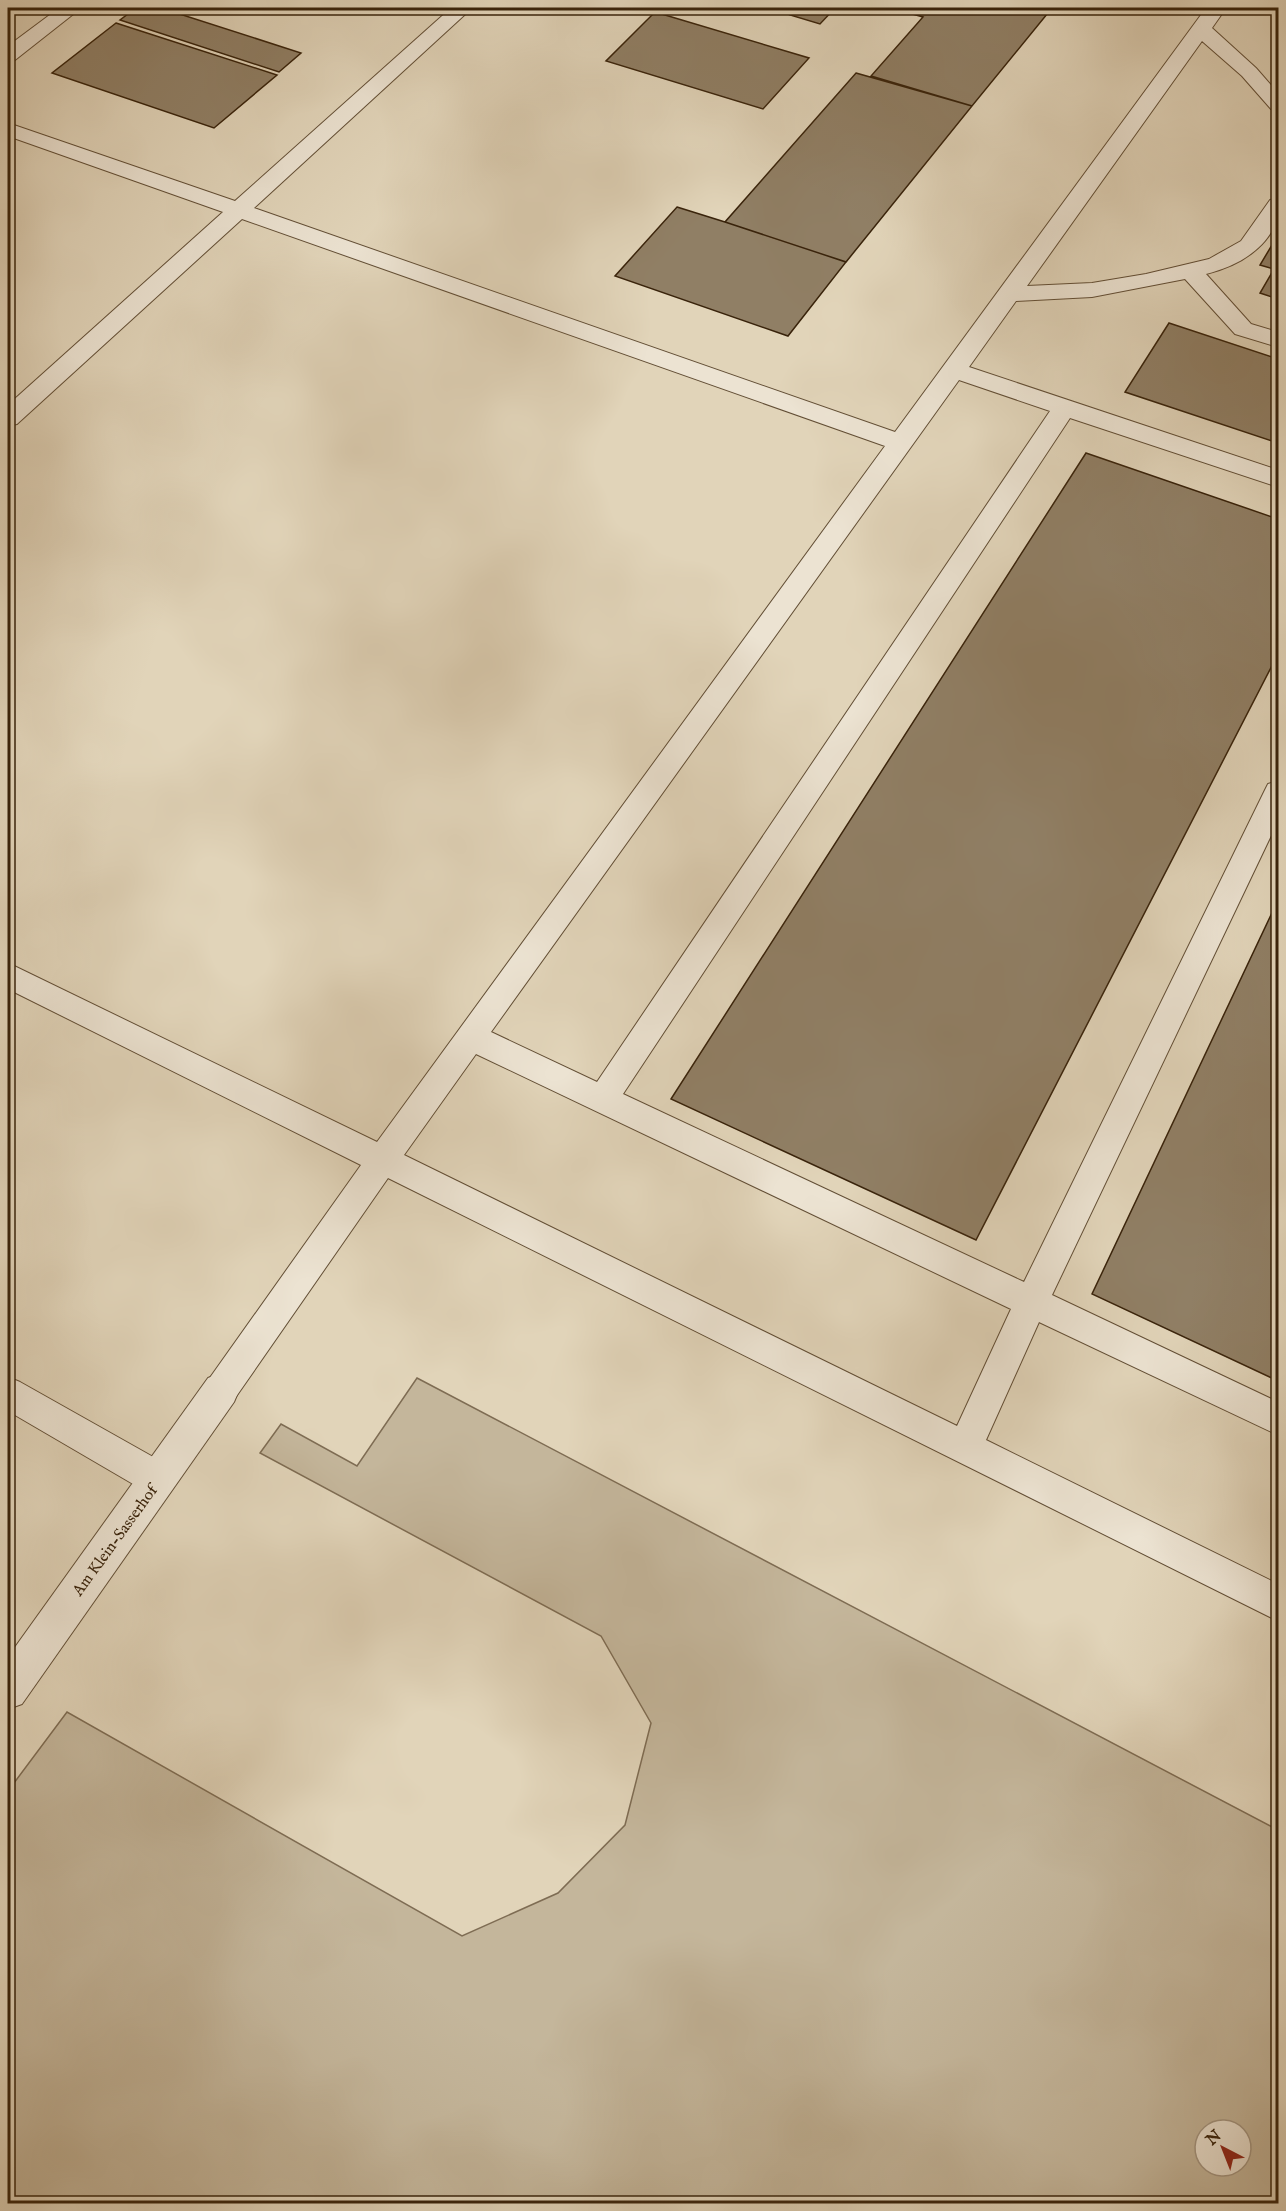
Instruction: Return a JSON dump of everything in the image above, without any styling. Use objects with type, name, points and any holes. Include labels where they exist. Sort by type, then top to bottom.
[{"type":"street","name":"Am Klein-Sasserhof","points":[[8,1690],[221,1390]]},
{"type":"lane","points":[[8,56],[71,8]]},
{"type":"lane","points":[[8,418],[462,8]]},
{"type":"lane","points":[[221,1390],[471,1037],[1209,18],[1278,105]]},
{"type":"lane","points":[[8,129],[901,442]]},
{"type":"lane","points":[[1008,294],[1092,290],[1146,281],[1217,264],[1249,246],[1278,206]]},
{"type":"lane","points":[[1190,270],[1243,329],[1278,340]]},
{"type":"lane","points":[[953,370],[1278,479]]},
{"type":"lane","points":[[602,1100],[1065,407]]},
{"type":"lane","points":[[965,1447],[1032,1301],[1278,792]]},
{"type":"lane","points":[[8,975],[1278,1603]]},
{"type":"lane","points":[[471,1037],[1278,1419]]},
{"type":"lane","points":[[8,1393],[158,1479]]},
{"type":"shaded area","points":[[417,1378],[1278,1830],[1278,2203],[8,2203],[8,1791],[67,1712],[462,1936],[558,1893],[625,1825],[651,1723],[601,1636],[260,1453],[281,1424],[357,1466]]},
{"type":"building","points":[[136,8],[161,8],[301,53],[279,72],[120,20]]},
{"type":"building","points":[[797,8],[835,8],[820,24],[790,15]]},
{"type":"building","points":[[1052,8],[972,106],[871,76],[923,17],[895,9]]},
{"type":"building","points":[[655,12],[809,58],[763,109],[606,61]]},
{"type":"building","points":[[116,23],[277,75],[214,128],[52,73]]},
{"type":"building","points":[[856,73],[972,106],[846,262],[725,222]]},
{"type":"building","points":[[677,207],[846,262],[788,336],[615,276]]},
{"type":"building","points":[[1278,235],[1278,299],[1260,293],[1274,269],[1260,265]]},
{"type":"building","points":[[1169,323],[1278,359],[1278,443],[1125,392]]},
{"type":"building","points":[[1086,453],[1278,519],[1278,654],[976,1240],[671,1099]]},
{"type":"building","points":[[1278,900],[1278,1381],[1092,1294]]}]
